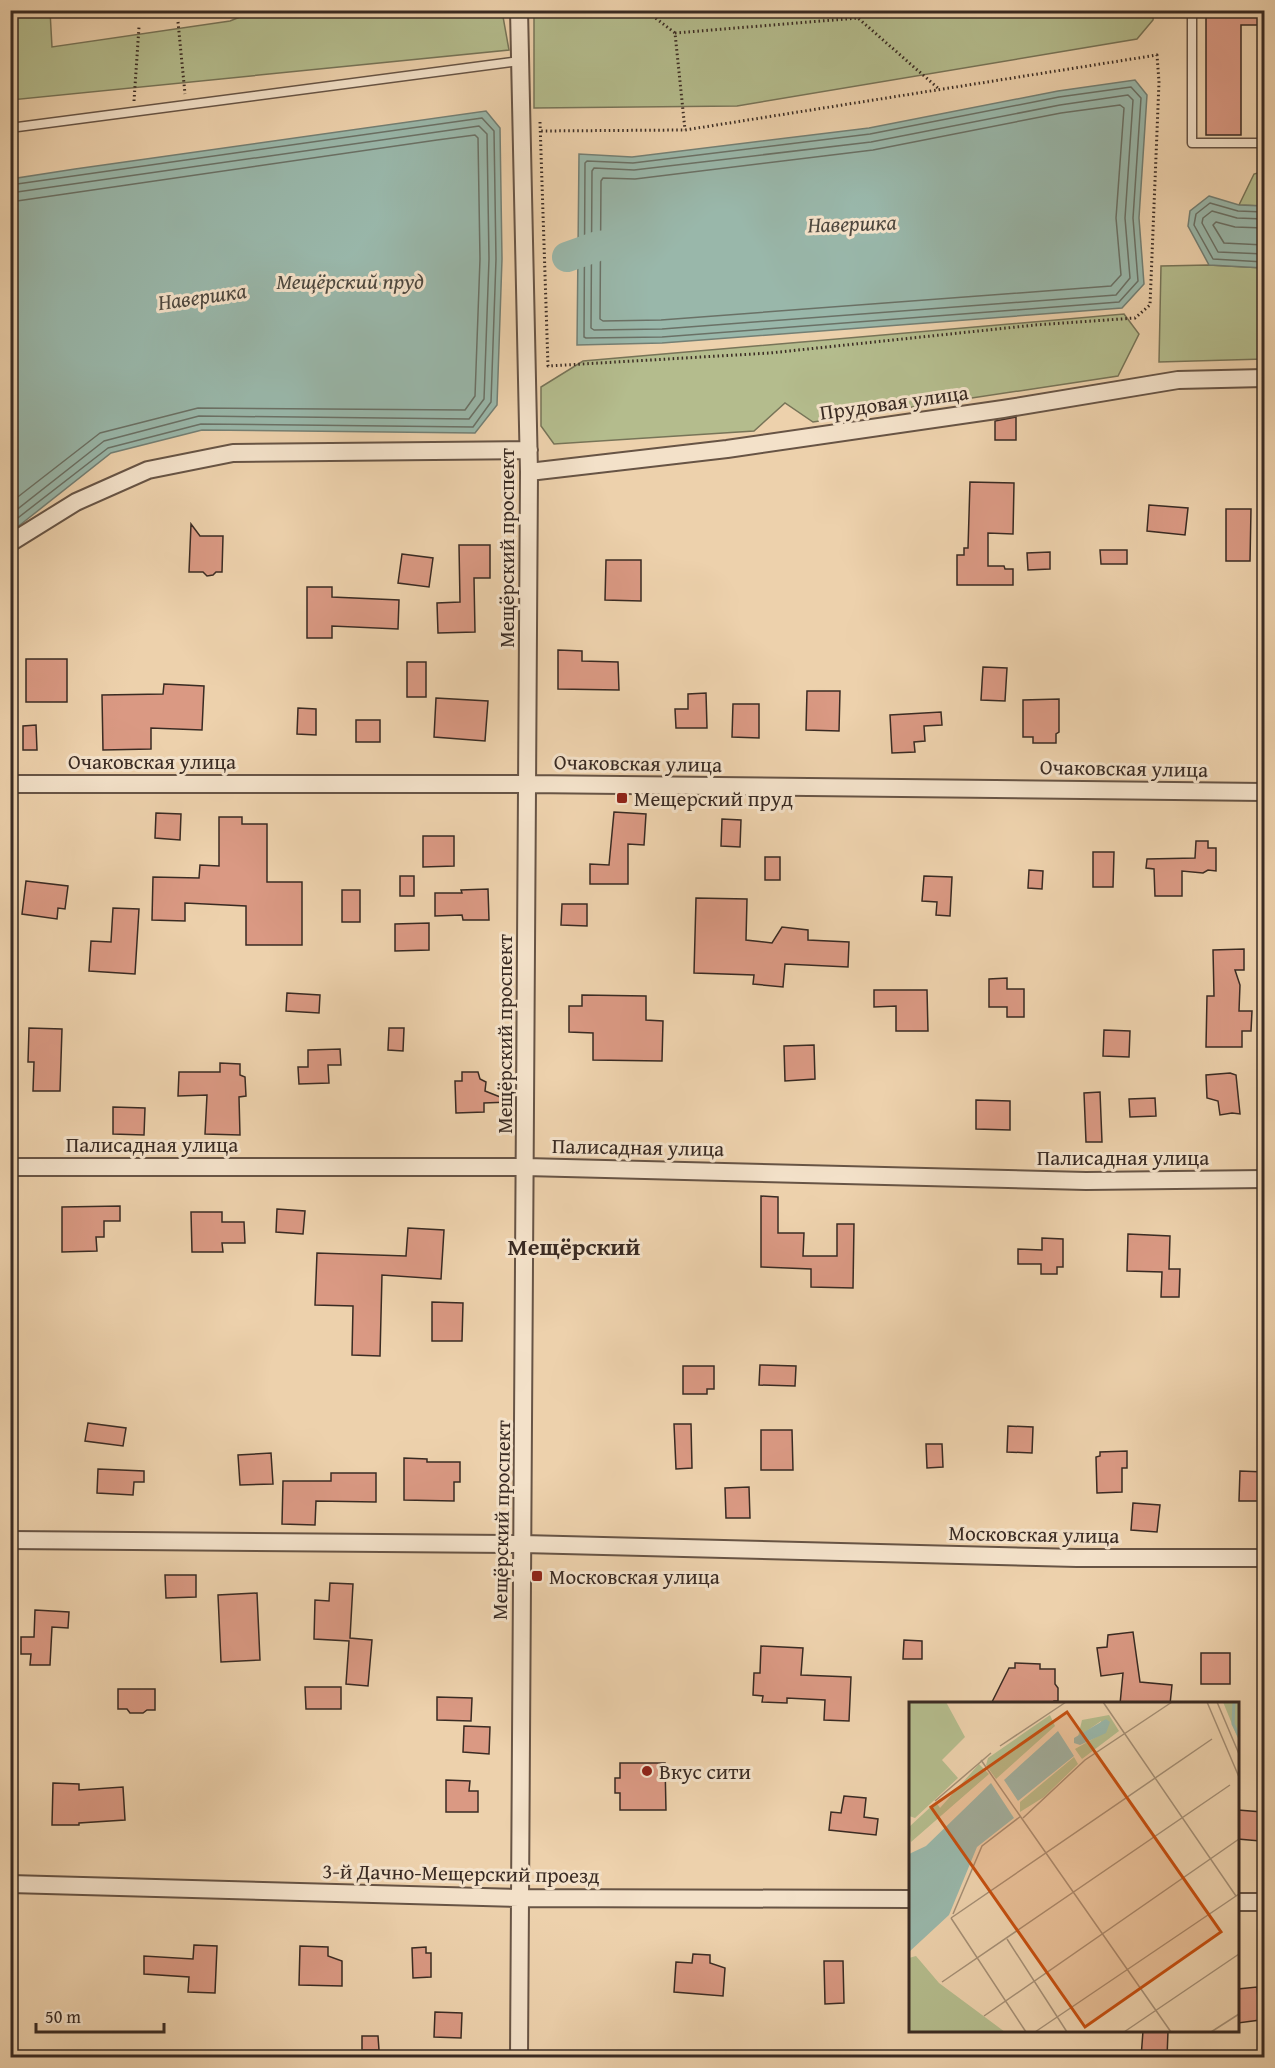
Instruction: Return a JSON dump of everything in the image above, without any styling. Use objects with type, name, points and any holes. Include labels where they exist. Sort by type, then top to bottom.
[{"type":"street","name":"Мещёрский проспект","points":[[519,10],[529,450],[524,1544],[519,2058]]},
{"type":"street","name":"Прудовая улица","points":[[529,472],[727,449],[1178,380],[1264,378]]},
{"type":"street","points":[[10,543],[76,502],[148,470],[232,453],[529,450]]},
{"type":"street","name":"Очаковская улица","points":[[10,784],[527,784],[1264,792]]},
{"type":"street","name":"Палисадная улица","points":[[10,1167],[526,1167],[1086,1181],[1264,1179]]},
{"type":"street","name":"Московская улица","points":[[10,1540],[524,1544],[1077,1558],[1264,1558]]},
{"type":"street","name":"3-й Дачно-Мещерский проезд","points":[[10,1884],[519,1898],[909,1899]]},
{"type":"street","points":[[1239,1902],[1264,1902]]},
{"type":"lane","points":[[1192,10],[1192,143],[1264,143]]},
{"type":"lane","points":[[10,128],[520,61]]},
{"type":"path","points":[[645,10],[675,33],[858,18],[939,90]]},
{"type":"path","points":[[178,22],[186,105]]},
{"type":"path","points":[[133,112],[139,27]]},
{"type":"path","points":[[675,33],[685,130]]},
{"type":"path","points":[[1157,55],[1159,82],[1150,305],[1135,318],[1035,325],[770,353],[548,366],[540,131],[685,130],[939,90],[1157,55]]},
{"type":"green space","points":[[11,10],[50,11],[52,47],[230,21],[255,11],[502,11],[509,50],[11,100]]},
{"type":"green space","points":[[534,10],[1154,11],[1153,20],[1137,39],[737,106],[534,108]]},
{"type":"green space","points":[[1264,171],[1264,206],[1239,205],[1254,174]]},
{"type":"green space","points":[[1209,265],[1264,268],[1264,359],[1159,362],[1161,266]]},
{"type":"green space","points":[[1124,314],[1139,334],[1118,376],[813,422],[785,403],[754,431],[554,444],[541,426],[541,387],[583,361]]},
{"type":"water","points":[[1135,80],[1147,95],[1139,218],[1144,284],[1122,308],[662,343],[577,345],[579,154],[632,157],[869,128],[1058,91]]},
{"type":"water","name":"Мещёрский пруд","points":[[486,111],[500,128],[502,259],[497,405],[475,433],[202,430],[111,453],[11,532],[11,179]]},
{"type":"water","points":[[1209,196],[1239,205],[1264,206],[1264,268],[1209,265],[1188,226],[1190,211]]},
{"type":"building","points":[[1206,10],[1264,10],[1264,25],[1241,25],[1241,135],[1206,135]]},
{"type":"building","points":[[1016,417],[1016,440],[995,440],[995,421]]},
{"type":"building","points":[[970,482],[1014,483],[1013,534],[988,533],[988,566],[1004,566],[1005,569],[1013,569],[1013,585],[957,585],[957,555],[964,555],[964,548],[968,548]]},
{"type":"building","points":[[1149,505],[1188,508],[1185,535],[1147,531]]},
{"type":"building","points":[[1226,509],[1251,509],[1250,561],[1226,561]]},
{"type":"building","points":[[191,524],[200,536],[223,536],[222,572],[207,576],[203,572],[189,572]]},
{"type":"building","points":[[459,545],[490,545],[490,578],[474,578],[475,632],[438,633],[437,603],[460,602]]},
{"type":"building","points":[[1100,550],[1127,550],[1127,564],[1101,564]]},
{"type":"building","points":[[1050,552],[1050,569],[1028,570],[1027,553]]},
{"type":"building","points":[[402,554],[433,558],[429,587],[398,583]]},
{"type":"building","points":[[606,560],[641,560],[641,601],[605,600]]},
{"type":"building","points":[[307,587],[332,587],[332,597],[399,600],[398,629],[332,626],[332,638],[307,638]]},
{"type":"building","points":[[558,650],[582,651],[582,661],[618,662],[619,690],[558,689]]},
{"type":"building","points":[[26,659],[67,659],[67,702],[26,702]]},
{"type":"building","points":[[407,662],[426,662],[426,697],[407,697]]},
{"type":"building","points":[[983,667],[1007,668],[1005,701],[981,700]]},
{"type":"building","points":[[164,684],[204,686],[202,730],[151,728],[151,749],[103,750],[102,695],[163,694]]},
{"type":"building","points":[[807,691],[840,691],[839,731],[806,730]]},
{"type":"building","points":[[706,693],[707,728],[676,728],[675,709],[688,709],[688,694]]},
{"type":"building","points":[[436,698],[488,701],[485,741],[434,737]]},
{"type":"building","points":[[1059,699],[1059,732],[1056,734],[1056,743],[1033,743],[1033,737],[1023,737],[1023,700]]},
{"type":"building","points":[[733,704],[759,704],[759,738],[732,737]]},
{"type":"building","points":[[298,708],[316,709],[316,735],[297,734]]},
{"type":"building","points":[[941,712],[942,725],[924,726],[925,741],[914,742],[915,752],[892,753],[890,715]]},
{"type":"building","points":[[356,720],[380,720],[380,742],[356,742]]},
{"type":"building","points":[[36,725],[37,750],[23,750],[23,726]]},
{"type":"building","points":[[614,812],[646,814],[644,845],[628,844],[628,884],[590,884],[590,864],[609,865]]},
{"type":"building","points":[[156,813],[181,814],[180,840],[155,838]]},
{"type":"building","points":[[219,817],[242,817],[242,824],[267,824],[267,882],[302,882],[302,945],[246,945],[246,906],[185,903],[185,921],[152,920],[153,877],[199,878],[200,865],[219,866]]},
{"type":"building","points":[[722,819],[741,820],[740,847],[721,846]]},
{"type":"building","points":[[423,836],[454,836],[454,866],[423,867]]},
{"type":"building","points":[[1196,841],[1208,841],[1208,848],[1216,848],[1216,871],[1208,870],[1203,873],[1182,871],[1182,896],[1155,896],[1154,869],[1146,868],[1147,859],[1195,858]]},
{"type":"building","points":[[1093,852],[1114,852],[1113,887],[1093,887]]},
{"type":"building","points":[[765,857],[780,857],[780,880],[765,880]]},
{"type":"building","points":[[1029,870],[1043,871],[1042,889],[1028,888]]},
{"type":"building","points":[[400,876],[414,876],[414,896],[400,896]]},
{"type":"building","points":[[924,876],[952,877],[950,916],[936,915],[937,902],[922,901]]},
{"type":"building","points":[[26,881],[68,886],[65,909],[58,908],[57,919],[22,914]]},
{"type":"building","points":[[488,889],[489,920],[463,920],[462,915],[435,916],[435,893],[462,893],[461,890]]},
{"type":"building","points":[[342,890],[360,890],[360,922],[342,922]]},
{"type":"building","points":[[696,898],[747,899],[746,940],[772,943],[782,927],[808,930],[808,940],[849,942],[848,967],[785,964],[783,987],[753,984],[754,975],[694,973]]},
{"type":"building","points":[[562,904],[587,904],[587,926],[561,925]]},
{"type":"building","points":[[113,908],[139,909],[135,974],[89,971],[91,941],[111,942]]},
{"type":"building","points":[[429,923],[429,950],[395,951],[395,924]]},
{"type":"building","points":[[1244,949],[1244,970],[1235,970],[1240,985],[1239,1011],[1252,1011],[1251,1031],[1242,1031],[1242,1047],[1206,1047],[1207,996],[1214,996],[1213,950]]},
{"type":"building","points":[[1007,978],[1007,989],[1024,989],[1024,1017],[1007,1017],[1007,1007],[989,1007],[989,979]]},
{"type":"building","points":[[874,990],[927,990],[928,1031],[896,1031],[896,1006],[874,1007]]},
{"type":"building","points":[[287,993],[320,995],[319,1013],[286,1011]]},
{"type":"building","points":[[582,995],[646,996],[646,1020],[663,1021],[662,1061],[593,1060],[593,1033],[569,1032],[569,1006],[582,1006]]},
{"type":"building","points":[[29,1028],[62,1029],[60,1091],[33,1091],[34,1062],[28,1062]]},
{"type":"building","points":[[389,1028],[404,1028],[403,1051],[388,1050]]},
{"type":"building","points":[[1104,1030],[1130,1031],[1129,1057],[1103,1056]]},
{"type":"building","points":[[814,1045],[815,1079],[785,1081],[784,1046]]},
{"type":"building","points":[[340,1049],[341,1065],[328,1065],[329,1083],[299,1084],[298,1067],[308,1067],[308,1050]]},
{"type":"building","points":[[220,1063],[240,1064],[240,1075],[245,1077],[246,1096],[239,1097],[240,1135],[205,1134],[207,1095],[178,1096],[179,1072],[220,1072]]},
{"type":"building","points":[[462,1072],[478,1072],[480,1079],[486,1082],[485,1091],[513,1102],[484,1103],[484,1112],[456,1113],[455,1081],[462,1081]]},
{"type":"building","points":[[1230,1073],[1236,1075],[1240,1114],[1220,1115],[1218,1101],[1207,1098],[1206,1075]]},
{"type":"building","points":[[1100,1092],[1102,1142],[1086,1142],[1084,1093]]},
{"type":"building","points":[[1155,1098],[1156,1116],[1130,1117],[1129,1099]]},
{"type":"building","points":[[976,1100],[1010,1101],[1010,1130],[976,1129]]},
{"type":"building","points":[[113,1107],[145,1108],[144,1135],[113,1134]]},
{"type":"building","points":[[761,1196],[778,1197],[778,1233],[804,1233],[803,1256],[837,1256],[837,1224],[854,1224],[853,1288],[811,1287],[811,1269],[761,1267]]},
{"type":"building","points":[[120,1206],[120,1221],[104,1221],[104,1237],[96,1237],[97,1251],[62,1252],[62,1207]]},
{"type":"building","points":[[277,1209],[305,1211],[303,1234],[276,1232]]},
{"type":"building","points":[[191,1212],[222,1212],[222,1222],[244,1222],[245,1243],[222,1243],[223,1252],[192,1252]]},
{"type":"building","points":[[408,1228],[444,1230],[441,1279],[382,1275],[380,1356],[352,1355],[353,1306],[315,1305],[317,1253],[406,1256]]},
{"type":"building","points":[[1128,1234],[1170,1236],[1169,1269],[1180,1269],[1179,1297],[1161,1297],[1162,1272],[1127,1271]]},
{"type":"building","points":[[1042,1238],[1063,1239],[1063,1267],[1057,1267],[1057,1274],[1041,1274],[1041,1264],[1018,1264],[1018,1249],[1042,1250]]},
{"type":"building","points":[[432,1302],[463,1303],[462,1341],[432,1341]]},
{"type":"building","points":[[760,1365],[796,1366],[795,1386],[759,1385]]},
{"type":"building","points":[[683,1366],[714,1366],[714,1389],[707,1389],[707,1394],[683,1394]]},
{"type":"building","points":[[88,1423],[126,1428],[123,1446],[85,1441]]},
{"type":"building","points":[[674,1424],[691,1424],[692,1468],[676,1469]]},
{"type":"building","points":[[1008,1426],[1033,1427],[1032,1453],[1007,1452]]},
{"type":"building","points":[[761,1430],[792,1430],[793,1470],[761,1470]]},
{"type":"building","points":[[926,1444],[942,1444],[943,1467],[927,1468]]},
{"type":"building","points":[[1127,1451],[1127,1468],[1122,1468],[1122,1492],[1097,1493],[1096,1457],[1100,1456],[1100,1452]]},
{"type":"building","points":[[271,1453],[273,1484],[240,1485],[238,1455]]},
{"type":"building","points":[[404,1458],[427,1459],[427,1462],[460,1462],[460,1482],[454,1482],[454,1501],[404,1500]]},
{"type":"building","points":[[98,1469],[144,1471],[144,1482],[134,1482],[133,1495],[97,1493]]},
{"type":"building","points":[[1240,1471],[1264,1472],[1264,1501],[1239,1501]]},
{"type":"building","points":[[331,1473],[376,1473],[376,1502],[316,1501],[315,1525],[282,1524],[283,1481],[331,1481]]},
{"type":"building","points":[[749,1487],[750,1518],[726,1518],[725,1488]]},
{"type":"building","points":[[1133,1503],[1160,1505],[1157,1532],[1131,1530]]},
{"type":"building","points":[[165,1575],[196,1575],[196,1597],[166,1598]]},
{"type":"building","points":[[330,1583],[353,1584],[350,1638],[372,1640],[368,1686],[346,1684],[349,1641],[314,1639],[315,1600],[329,1601]]},
{"type":"building","points":[[257,1593],[260,1660],[221,1662],[218,1595]]},
{"type":"building","points":[[35,1610],[69,1612],[68,1628],[52,1627],[50,1665],[30,1665],[31,1654],[21,1654],[21,1637],[34,1637]]},
{"type":"building","points":[[1133,1632],[1140,1682],[1172,1685],[1170,1702],[1120,1702],[1123,1673],[1101,1676],[1097,1648],[1107,1647],[1108,1635]]},
{"type":"building","points":[[904,1640],[922,1641],[922,1659],[903,1659]]},
{"type":"building","points":[[761,1646],[803,1648],[801,1675],[851,1677],[849,1721],[824,1720],[825,1700],[787,1698],[787,1703],[762,1702],[763,1696],[753,1695],[754,1673],[760,1673]]},
{"type":"building","points":[[1201,1653],[1230,1653],[1230,1684],[1201,1684]]},
{"type":"building","points":[[1015,1663],[1040,1664],[1040,1669],[1055,1669],[1058,1701],[992,1702],[1009,1668],[1015,1668]]},
{"type":"building","points":[[305,1687],[341,1687],[341,1709],[306,1709]]},
{"type":"building","points":[[118,1689],[155,1689],[155,1710],[130,1713],[127,1709],[118,1709]]},
{"type":"building","points":[[437,1697],[472,1698],[471,1721],[437,1720]]},
{"type":"building","points":[[464,1726],[490,1727],[489,1754],[463,1752]]},
{"type":"building","points":[[620,1763],[665,1763],[666,1810],[620,1810],[620,1793],[615,1793],[615,1778],[620,1778]]},
{"type":"building","points":[[446,1780],[470,1781],[469,1791],[478,1791],[478,1812],[446,1812]]},
{"type":"building","points":[[53,1783],[79,1784],[79,1790],[123,1787],[125,1820],[79,1823],[79,1825],[52,1825]]},
{"type":"building","points":[[844,1796],[866,1798],[864,1817],[878,1819],[876,1835],[829,1830],[831,1812],[841,1813]]},
{"type":"building","points":[[1239,1810],[1262,1812],[1260,1841],[1239,1839]]},
{"type":"building","points":[[194,1945],[217,1946],[215,1993],[188,1992],[189,1977],[144,1974],[144,1956],[193,1959]]},
{"type":"building","points":[[300,1946],[328,1947],[328,1956],[342,1961],[342,1986],[299,1985]]},
{"type":"building","points":[[426,1947],[426,1953],[431,1953],[431,1977],[413,1978],[412,1948]]},
{"type":"building","points":[[693,1954],[710,1955],[710,1963],[725,1968],[723,1996],[674,1992],[676,1962],[692,1963]]},
{"type":"building","points":[[824,1961],[843,1961],[844,2003],[825,2004]]},
{"type":"building","points":[[1257,1987],[1260,2020],[1239,2023],[1239,1989]]},
{"type":"building","points":[[435,2012],[462,2013],[461,2038],[434,2037]]},
{"type":"building","points":[[1143,2032],[1168,2032],[1167,2058],[1141,2058]]},
{"type":"building","points":[[362,2036],[378,2036],[379,2050],[362,2050]]},
{"type":"waterway","name":"Навершка","points":[[567,257],[598,246],[617,244]]},
{"type":"place","name":"Мещерский пруд","points":[[622,798]]},
{"type":"place","name":"Московская улица","points":[[537,1576]]},
{"type":"place","name":"Вкус сити","points":[[647,1771]]},
{"type":"district","name":"Мещёрский","points":[[574,1246]]}]
